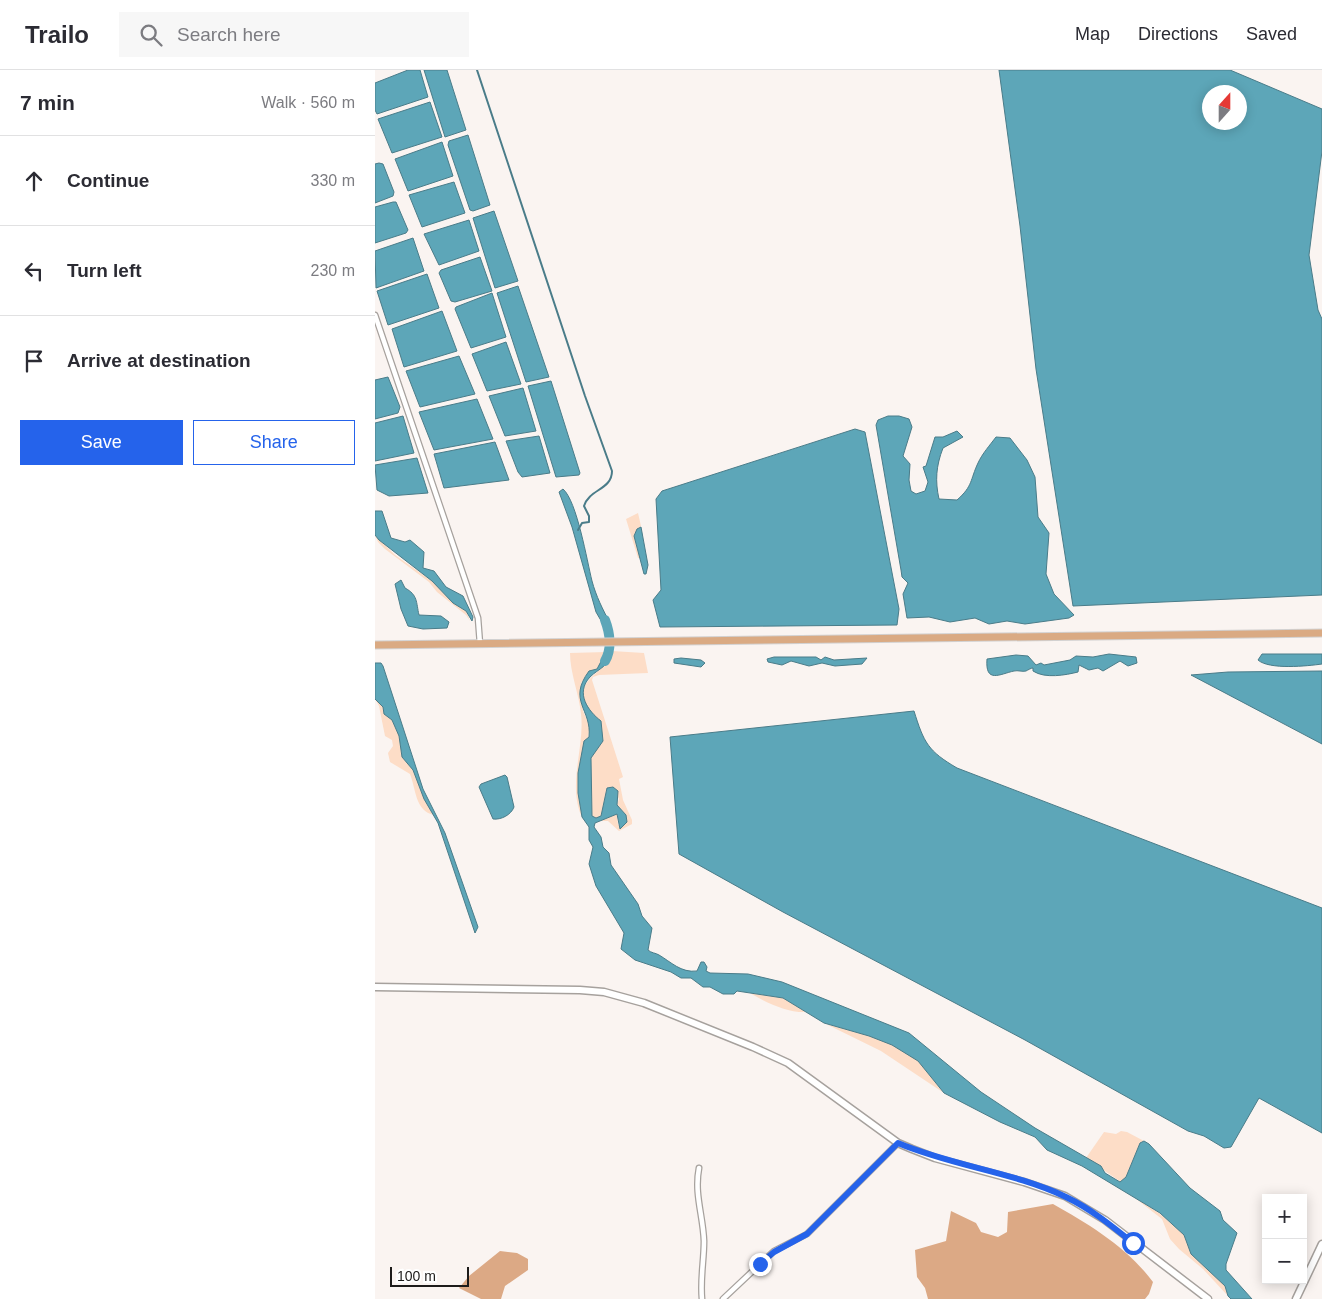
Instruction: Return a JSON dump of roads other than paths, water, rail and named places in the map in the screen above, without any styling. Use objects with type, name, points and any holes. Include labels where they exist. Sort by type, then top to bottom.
[{"type":"main road","points":[[375,645],[1322,633]]},
{"type":"main road","points":[[375,987],[580,990],[623,997],[753,1047],[788,1063],[898,1143],[935,1158],[1024,1182],[1065,1196],[1105,1220],[1208,1299]]},
{"type":"main road","points":[[1296,1299],[1322,1244]]},
{"type":"street","points":[[375,315],[478,618],[480,644]]},
{"type":"street","points":[[723,1299],[774,1252],[807,1234],[898,1143]]},
{"type":"street","points":[[699,1168],[696,1192],[704,1239],[700,1278],[702,1299]]},
{"type":"water","points":[[408,70],[420,70],[428,97],[377,114],[375,110],[375,83]]},
{"type":"water","points":[[424,70],[447,70],[466,130],[445,137]]},
{"type":"water","points":[[999,70],[1230,70],[1322,109],[1322,151],[1309,255],[1318,310],[1322,319],[1322,595],[1073,606],[1036,369],[1020,226]]},
{"type":"water","points":[[430,102],[442,137],[392,153],[378,119]]},
{"type":"water","points":[[468,135],[490,205],[473,211],[470,210],[448,145],[449,141]]},
{"type":"water","points":[[442,142],[453,176],[408,191],[395,159]]},
{"type":"water","points":[[375,164],[383,164],[394,192],[393,196],[375,203]]},
{"type":"water","points":[[454,182],[465,213],[422,227],[409,195]]},
{"type":"water","points":[[396,202],[408,230],[406,233],[375,243],[375,207]]},
{"type":"water","points":[[494,211],[518,281],[495,288],[473,218]]},
{"type":"water","points":[[469,220],[479,251],[439,265],[424,234]]},
{"type":"water","points":[[413,238],[424,271],[376,288],[375,251]]},
{"type":"water","points":[[480,257],[492,291],[455,302],[451,301],[439,273],[441,270]]},
{"type":"water","points":[[427,274],[439,308],[388,325],[377,291]]},
{"type":"water","points":[[518,286],[549,377],[526,382],[497,293]]},
{"type":"water","points":[[492,293],[506,337],[471,348],[455,309]]},
{"type":"water","points":[[442,311],[457,351],[404,367],[392,329]]},
{"type":"water","points":[[506,342],[521,384],[487,391],[472,354]]},
{"type":"water","points":[[459,356],[475,394],[420,407],[406,371]]},
{"type":"water","points":[[388,377],[400,407],[398,413],[375,419],[375,380]]},
{"type":"water","points":[[551,381],[580,473],[579,475],[556,477],[528,386]]},
{"type":"water","points":[[523,388],[536,431],[505,436],[489,396]]},
{"type":"water","points":[[477,399],[493,439],[434,450],[419,412]]},
{"type":"water","points":[[403,416],[414,453],[375,461],[375,423]]},
{"type":"water","points":[[888,416],[899,416],[909,419],[912,427],[903,456],[910,464],[909,480],[911,491],[916,494],[925,491],[928,482],[923,467],[926,466],[935,437],[943,437],[957,431],[963,437],[943,448],[937,474],[939,499],[957,500],[969,487],[980,460],[996,437],[1010,438],[1027,460],[1035,477],[1038,517],[1049,533],[1046,574],[1054,594],[1074,615],[1069,618],[1025,624],[1007,621],[989,624],[975,618],[950,622],[929,617],[907,618],[903,594],[908,583],[902,577],[876,425],[878,420]]},
{"type":"water","points":[[855,429],[865,432],[899,609],[897,625],[660,627],[653,600],[661,590],[656,499],[662,491]]},
{"type":"water","points":[[539,436],[550,473],[522,477],[518,472],[506,441]]},
{"type":"water","points":[[495,442],[509,480],[444,488],[434,454]]},
{"type":"water","points":[[417,458],[428,493],[389,496],[377,490],[375,465]]},
{"type":"water","points":[[563,489],[573,506],[577,518],[592,581],[610,623],[610,631],[607,631],[596,612],[572,527],[559,492]]},
{"type":"water","points":[[375,511],[382,511],[391,538],[405,542],[410,540],[424,552],[423,568],[434,571],[446,587],[463,596],[473,617],[472,621],[466,611],[453,603],[432,581],[379,540],[375,535]]},
{"type":"water","points":[[641,527],[648,565],[646,574],[644,574],[634,536],[637,529]]},
{"type":"water","points":[[401,580],[405,588],[414,596],[419,615],[441,616],[449,622],[447,628],[423,629],[408,626],[401,609],[395,584]]},
{"type":"water","points":[[607,650],[612,651],[609,661],[590,677],[586,683],[583,695],[588,707],[601,721],[603,741],[591,758],[592,816],[596,818],[601,816],[607,788],[613,787],[618,791],[617,805],[626,815],[627,822],[620,829],[617,814],[595,823],[594,827],[601,837],[603,847],[609,853],[611,865],[638,904],[642,916],[652,928],[648,950],[686,970],[697,971],[701,962],[704,962],[707,967],[706,971],[710,973],[748,974],[782,982],[909,1033],[981,1092],[1035,1128],[1101,1166],[1105,1173],[1120,1182],[1126,1177],[1140,1143],[1144,1141],[1190,1188],[1220,1211],[1223,1220],[1237,1233],[1226,1264],[1226,1270],[1252,1299],[1231,1299],[1225,1286],[1191,1254],[1184,1235],[1160,1213],[1082,1166],[1047,1150],[1035,1137],[1000,1122],[944,1093],[918,1061],[892,1045],[824,1023],[783,998],[737,991],[734,994],[723,994],[710,987],[703,987],[691,978],[681,978],[671,972],[635,960],[621,949],[624,933],[596,886],[589,864],[593,847],[589,840],[589,827],[582,817],[578,793],[578,773],[584,741],[589,737],[589,727],[580,698],[580,690],[589,671],[597,669]]},
{"type":"water","points":[[1109,654],[1136,657],[1137,663],[1128,666],[1120,661],[1103,671],[1098,668],[1089,670],[1079,665],[1078,672],[1055,676],[1043,675],[1033,671],[1033,668],[995,676],[988,672],[987,667],[987,659],[1016,655],[1028,656],[1036,665],[1041,663],[1044,665],[1070,660],[1076,656],[1093,657]]},
{"type":"water","points":[[1262,654],[1322,654],[1322,664],[1308,666],[1271,665],[1258,660]]},
{"type":"water","points":[[774,657],[816,657],[821,660],[825,657],[834,660],[867,658],[862,664],[835,666],[822,663],[809,666],[791,661],[782,665],[768,662],[767,659]]},
{"type":"water","points":[[674,659],[701,660],[705,663],[701,667],[674,663]]},
{"type":"water","points":[[375,663],[381,663],[383,666],[423,789],[445,833],[478,927],[475,933],[438,823],[424,799],[413,770],[402,757],[399,736],[392,720],[384,714],[383,707],[375,699]]},
{"type":"water","points":[[1322,671],[1322,744],[1191,675],[1228,672]]},
{"type":"water","points":[[914,711],[928,745],[939,756],[957,768],[1322,908],[1322,1133],[1259,1098],[1231,1147],[1224,1148],[1204,1136],[1188,1131],[1025,1040],[783,912],[679,854],[670,737]]},
{"type":"water","points":[[505,775],[514,807],[505,816],[493,819],[479,787],[481,784]]},
{"type":"waterway","points":[[477,70],[585,396],[612,471],[608,482],[587,500],[584,506],[589,516],[589,522],[582,523],[578,530]]},
{"type":"waterway","points":[[605,620],[608,630],[609,651],[605,661]]}]
